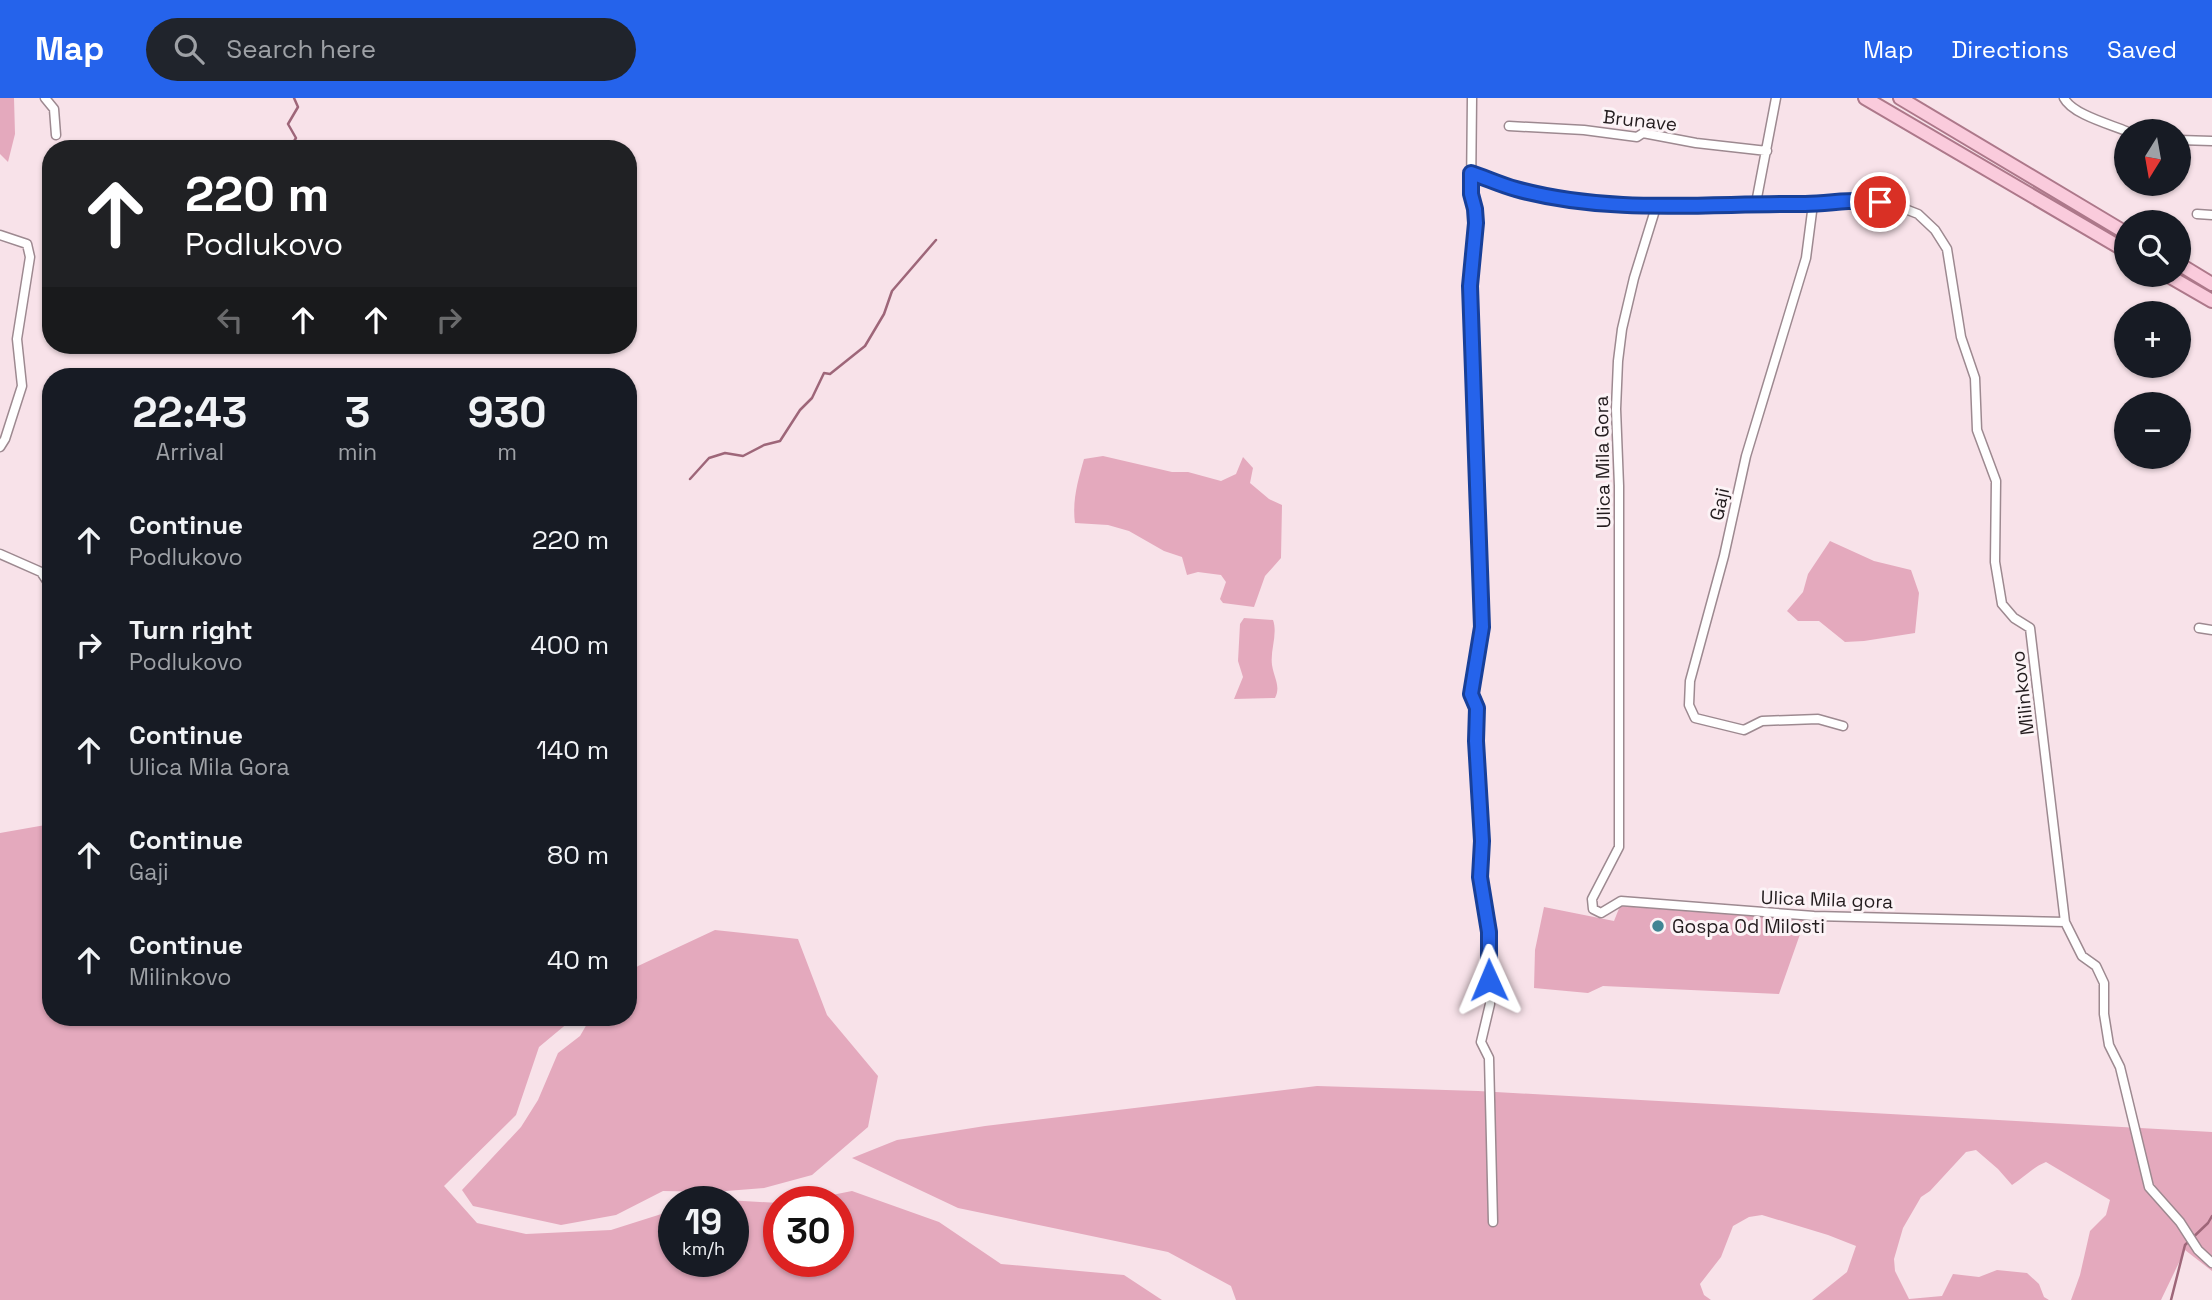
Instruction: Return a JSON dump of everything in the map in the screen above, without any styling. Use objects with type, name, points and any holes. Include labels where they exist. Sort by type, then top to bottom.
[{"type":"main road","points":[[1865,98],[2114,244]]},
{"type":"main road","points":[[1900,98],[2114,226]]},
{"type":"main road","points":[[2191,271],[2212,284]]},
{"type":"main road","points":[[2187,287],[2212,302]]},
{"type":"street","points":[[44,98],[54,109],[56,135]]},
{"type":"street","points":[[1472,98],[1471,194],[1476,223],[1470,286],[1482,627],[1471,694],[1477,708],[1476,741],[1482,841],[1480,877],[1489,932],[1490,1004],[1481,1042],[1489,1058],[1493,1222]]},
{"type":"street","points":[[1756,204],[1774,98]]},
{"type":"street","points":[[2064,98],[2068,105],[2114,126]]},
{"type":"street","name":"Brunave","points":[[1509,126],[1584,130],[1637,137],[1643,133],[1696,143],[1767,151]]},
{"type":"street","points":[[2191,140],[2212,141]]},
{"type":"street","points":[[1471,173],[1515,189],[1560,199],[1656,207],[1813,204]]},
{"type":"street","name":"Milinkovo","points":[[1813,204],[1864,200],[1895,205],[1918,214],[1935,230],[1947,249],[1961,337],[1975,378],[1977,430],[1996,481],[1995,562],[2002,604],[2014,618],[2030,628],[2065,922],[2082,956],[2096,966],[2104,983],[2104,1014],[2109,1045],[2120,1067],[2149,1187],[2180,1222],[2198,1250],[2212,1262]]},
{"type":"street","name":"Gaji","points":[[1813,204],[1806,257],[1746,456],[1724,556],[1689,681],[1689,705],[1695,718],[1744,730],[1762,721],[1818,719],[1843,726]]},
{"type":"street","name":"Ulica Mila Gora","points":[[1593,909],[1591,899],[1619,847],[1618,361],[1622,329],[1634,278],[1656,207]]},
{"type":"street","points":[[2197,214],[2212,215]]},
{"type":"street","points":[[0,234],[27,244],[30,257],[17,339],[22,386],[0,447]]},
{"type":"street","points":[[0,554],[42,573]]},
{"type":"street","points":[[2199,628],[2212,630]]},
{"type":"street","name":"Ulica Mila gora","points":[[1593,909],[1601,913],[1621,901],[1814,916],[2065,922]]},
{"type":"shaded area","points":[[0,98],[14,98],[15,134],[8,162],[0,154]]},
{"type":"shaded area","points":[[1103,456],[1221,481],[1236,474],[1243,457],[1253,468],[1250,483],[1269,499],[1282,505],[1281,558],[1265,576],[1254,607],[1223,603],[1220,599],[1226,582],[1221,575],[1198,572],[1187,575],[1182,557],[1164,551],[1129,531],[1108,525],[1075,523],[1075,499],[1084,459]]},
{"type":"shaded area","points":[[1830,541],[1874,561],[1911,570],[1919,593],[1915,633],[1845,642],[1819,621],[1798,621],[1787,611],[1803,592],[1808,574]]},
{"type":"shaded area","points":[[1244,618],[1273,620],[1275,631],[1272,665],[1277,690],[1275,698],[1234,699],[1243,677],[1238,661],[1240,624]]},
{"type":"shaded area","points":[[42,826],[42,1026],[564,1026],[539,1047],[516,1115],[444,1186],[477,1223],[526,1234],[611,1230],[658,1215],[658,1277],[749,1277],[749,1201],[763,1202],[763,1277],[854,1277],[854,1192],[939,1222],[1001,1264],[1124,1275],[1162,1300],[0,1300],[0,833]]},
{"type":"shaded area","points":[[1620,906],[1805,920],[1779,994],[1603,986],[1588,993],[1534,988],[1535,950],[1544,907],[1614,921]]},
{"type":"shaded area","points":[[715,930],[798,939],[827,1015],[878,1076],[868,1127],[812,1175],[763,1188],[658,1186],[658,1194],[616,1215],[561,1225],[473,1206],[462,1190],[521,1127],[538,1100],[558,1053],[580,1036],[586,1026],[637,1026],[637,967]]},
{"type":"shaded area","points":[[1317,1086],[1478,1091],[2212,1132],[2212,1271],[2185,1250],[2161,1300],[2071,1300],[2090,1231],[2106,1215],[2110,1200],[2046,1162],[2012,1185],[1976,1150],[1966,1152],[1930,1191],[1921,1197],[1903,1228],[1894,1259],[1895,1271],[1909,1299],[1942,1296],[1953,1274],[1979,1277],[1997,1270],[2027,1273],[2039,1284],[2044,1297],[2049,1300],[1812,1300],[1847,1272],[1856,1246],[1762,1215],[1749,1217],[1733,1226],[1721,1257],[1700,1284],[1704,1295],[1711,1300],[1236,1300],[1231,1286],[1168,1252],[958,1208],[852,1158],[897,1140],[985,1126]]},
{"type":"waterway","points":[[294,98],[298,107],[288,124],[295,140]]},
{"type":"waterway","points":[[690,479],[709,458],[725,453],[743,456],[764,445],[780,441],[800,410],[812,398],[824,373],[830,374],[865,346],[884,314],[892,291],[936,240]]},
{"type":"waterway","points":[[2171,1300],[2185,1245],[2212,1216]]},
{"type":"place","name":"Gospa Od Milosti","points":[[1658,926]]},
{"type":"route","points":[[1489,980],[1489,932],[1480,877],[1482,841],[1476,741],[1478,721],[1477,708],[1471,694],[1482,627],[1470,286],[1476,223],[1471,173],[1515,189],[1560,199],[1656,207],[1813,204],[1864,200],[1880,202]]}]
